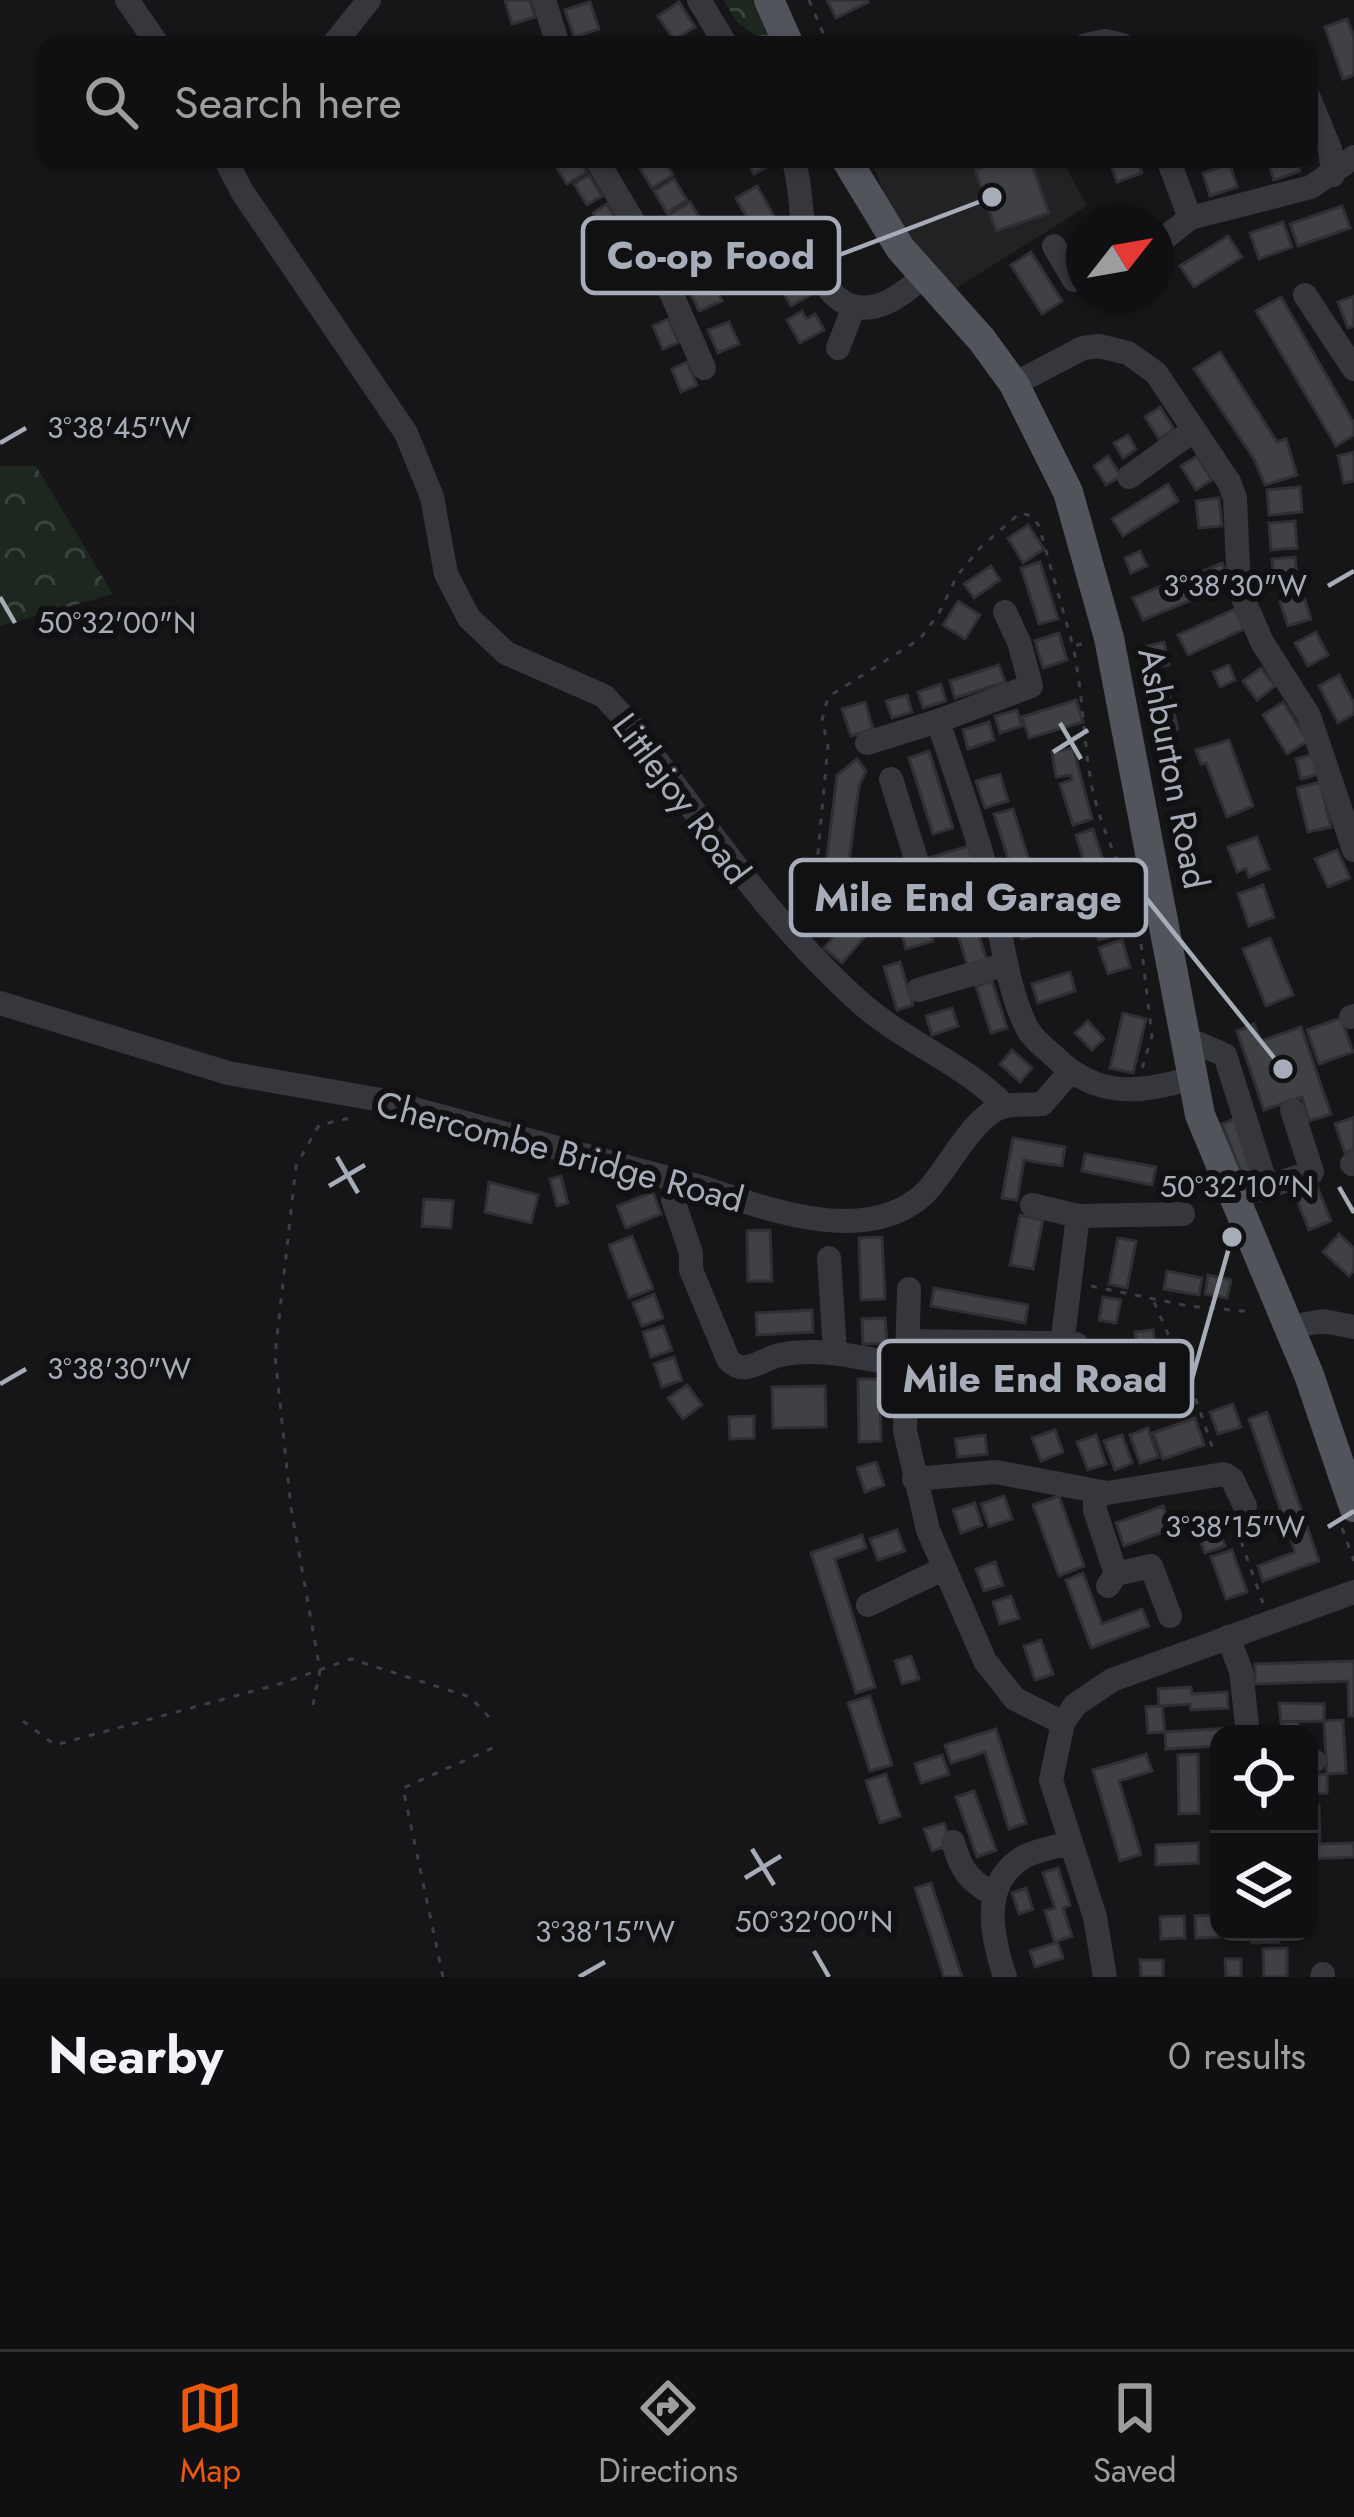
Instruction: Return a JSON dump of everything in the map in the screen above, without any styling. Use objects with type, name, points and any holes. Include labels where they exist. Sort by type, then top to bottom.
[{"type":"main road","points":[[769,0],[785,36]]},
{"type":"main road","name":"Ashburton Road","points":[[851,168],[900,248],[982,340],[1014,384],[1068,492],[1109,638],[1191,1078],[1208,1139],[1347,1515]]},
{"type":"street","points":[[127,0],[152,36]]},
{"type":"street","points":[[340,36],[369,0]]},
{"type":"street","points":[[544,0],[555,36]]},
{"type":"street","points":[[699,0],[721,36]]},
{"type":"street","points":[[1318,120],[1330,149],[1333,175]]},
{"type":"street","points":[[1174,231],[1190,218],[1287,195],[1333,175],[1354,157]]},
{"type":"street","name":"Littlejoy Road","points":[[230,168],[406,433],[432,496],[446,574],[469,618],[506,653],[604,696],[793,938],[866,1007],[990,1090],[1006,1106]]},
{"type":"street","points":[[601,168],[658,263],[704,368]]},
{"type":"street","points":[[795,168],[812,256],[830,290],[853,309],[880,307],[923,276]]},
{"type":"street","points":[[1171,168],[1190,218]]},
{"type":"street","points":[[1054,246],[1066,266]]},
{"type":"street","points":[[1306,295],[1352,362]]},
{"type":"street","points":[[838,347],[853,309]]},
{"type":"street","points":[[1014,384],[1083,348],[1099,346],[1128,352],[1156,373],[1220,466],[1235,498],[1239,589],[1250,618],[1310,716],[1354,850]]},
{"type":"street","points":[[1130,477],[1194,430]]},
{"type":"street","points":[[867,743],[1031,686],[1005,612]]},
{"type":"street","points":[[938,721],[988,878],[1006,964],[1029,1032],[1070,1072],[1090,1084],[1144,1090],[1191,1078]]},
{"type":"street","points":[[891,779],[928,897]]},
{"type":"street","points":[[866,916],[988,878]]},
{"type":"street","points":[[918,990],[1006,964]]},
{"type":"street","name":"Chercombe Bridge Road","points":[[0,1003],[228,1073],[380,1100],[752,1205],[824,1218],[869,1218],[904,1208],[924,1194],[988,1113],[1006,1106],[1042,1104],[1070,1072]]},
{"type":"street","points":[[1183,1037],[1225,1055],[1267,1187]]},
{"type":"street","points":[[1233,1198],[1312,1172],[1292,1110]]},
{"type":"street","points":[[673,1200],[692,1270],[735,1367],[745,1369],[783,1354],[1103,1344]]},
{"type":"street","points":[[1032,1205],[1078,1216],[1183,1214]]},
{"type":"street","points":[[1078,1216],[1066,1343],[1084,1396]]},
{"type":"street","points":[[829,1258],[835,1352]]},
{"type":"street","points":[[909,1289],[905,1431],[914,1479],[943,1569],[985,1661],[1000,1682],[1015,1699],[1063,1723]]},
{"type":"street","points":[[1276,1319],[1354,1327]]},
{"type":"street","points":[[914,1479],[996,1472],[1107,1493],[1224,1474],[1232,1479],[1242,1501]]},
{"type":"street","points":[[1095,1491],[1112,1580],[1150,1566],[1169,1616]]},
{"type":"street","points":[[868,1605],[943,1569]]},
{"type":"street","points":[[1105,1977],[1094,1917],[1051,1780],[1063,1723],[1075,1706],[1112,1680],[1354,1592]]},
{"type":"street","points":[[1228,1636],[1241,1671],[1247,1725]]},
{"type":"street","points":[[953,1842],[961,1870],[994,1895]]},
{"type":"street","points":[[1005,1977],[992,1921],[994,1895],[1024,1857],[1070,1843]]},
{"type":"path","points":[[809,0],[824,36]]},
{"type":"path","points":[[866,916],[836,910],[821,899],[815,885],[828,745],[822,720],[829,697],[920,639],[957,575],[1020,513],[1032,516],[1039,526],[1082,685],[1091,784],[1104,831],[1134,897]]},
{"type":"path","points":[[1072,646],[1109,638]]},
{"type":"path","points":[[1141,943],[1151,1023],[1142,1061],[1144,1090]]},
{"type":"path","points":[[313,1705],[320,1670],[291,1508],[275,1355],[296,1166],[320,1126],[351,1117]]},
{"type":"path","points":[[1072,1282],[1276,1319]]},
{"type":"path","points":[[1153,1300],[1224,1474]]},
{"type":"path","points":[[1242,1501],[1232,1512],[1269,1622]]},
{"type":"path","points":[[1347,1515],[1354,1562]]},
{"type":"path","points":[[23,1721],[55,1745],[351,1659],[470,1697],[489,1718]]},
{"type":"path","points":[[443,1977],[404,1788],[495,1747]]},
{"type":"shaded area","points":[[874,168],[1067,168],[1086,204],[1066,204],[1066,219],[955,289],[923,257],[893,215]]},
{"type":"green space","points":[[723,0],[755,0],[769,36],[756,36],[738,23]]},
{"type":"green space","points":[[0,466],[36,466],[113,594],[0,626]]},
{"type":"building","points":[[505,0],[530,0],[535,17],[512,24]]},
{"type":"building","points":[[827,0],[867,0],[868,2],[836,18]]},
{"type":"building","points":[[590,2],[599,29],[574,36],[565,10]]},
{"type":"building","points":[[679,2],[695,27],[671,36],[658,16]]},
{"type":"building","points":[[1347,19],[1354,37],[1354,75],[1343,79],[1325,27]]},
{"type":"building","points":[[557,168],[585,168],[587,172],[567,184]]},
{"type":"building","points":[[640,168],[669,168],[673,175],[652,188]]},
{"type":"building","points":[[1033,168],[1049,213],[996,231],[975,170]]},
{"type":"building","points":[[1112,168],[1140,168],[1142,173],[1117,182]]},
{"type":"building","points":[[1231,168],[1237,187],[1210,196],[1203,173]]},
{"type":"building","points":[[1270,168],[1299,168],[1300,171],[1274,180]]},
{"type":"building","points":[[589,175],[602,196],[587,205],[574,184]]},
{"type":"building","points":[[674,179],[687,200],[667,213],[654,191]]},
{"type":"building","points":[[757,186],[775,218],[754,230],[736,198]]},
{"type":"building","points":[[690,202],[705,227],[684,240],[669,215]]},
{"type":"building","points":[[607,204],[620,226],[606,234],[593,213]]},
{"type":"building","points":[[1342,206],[1350,228],[1298,246],[1290,224]]},
{"type":"building","points":[[1283,222],[1292,247],[1259,259],[1250,233]]},
{"type":"building","points":[[1228,236],[1242,257],[1194,287],[1180,266]]},
{"type":"building","points":[[1031,252],[1062,301],[1042,314],[1011,265]]},
{"type":"building","points":[[798,270],[812,294],[791,306],[777,282]]},
{"type":"building","points":[[710,275],[722,301],[699,311],[687,285]]},
{"type":"building","points":[[1354,296],[1354,326],[1348,328],[1338,302]]},
{"type":"building","points":[[1281,297],[1354,423],[1354,435],[1336,446],[1256,311]]},
{"type":"building","points":[[802,311],[806,319],[815,314],[824,330],[800,343],[787,320]]},
{"type":"building","points":[[668,319],[679,342],[663,349],[653,326]]},
{"type":"building","points":[[729,322],[739,344],[718,353],[708,330]]},
{"type":"building","points":[[1220,352],[1277,442],[1286,439],[1297,475],[1265,485],[1254,459],[1194,369]]},
{"type":"building","points":[[687,362],[697,385],[681,392],[672,369]]},
{"type":"building","points":[[1160,407],[1174,429],[1159,439],[1145,417]]},
{"type":"building","points":[[1128,435],[1136,449],[1123,458],[1114,443]]},
{"type":"building","points":[[1354,452],[1354,481],[1344,483],[1338,456]]},
{"type":"building","points":[[1108,456],[1121,476],[1106,485],[1094,466]]},
{"type":"building","points":[[1197,456],[1212,480],[1196,490],[1181,466]]},
{"type":"building","points":[[1168,484],[1178,501],[1123,536],[1112,519]]},
{"type":"building","points":[[1300,487],[1302,512],[1269,515],[1267,490]]},
{"type":"building","points":[[1219,498],[1222,526],[1199,528],[1196,501]]},
{"type":"building","points":[[1295,521],[1297,548],[1271,550],[1269,523]]},
{"type":"building","points":[[1028,525],[1044,549],[1023,563],[1008,538]]},
{"type":"building","points":[[1140,551],[1147,566],[1131,573],[1125,558]]},
{"type":"building","points":[[1295,557],[1297,578],[1274,580],[1272,559]]},
{"type":"building","points":[[1040,562],[1058,619],[1039,624],[1021,568]]},
{"type":"building","points":[[1222,563],[1229,581],[1204,591],[1196,574]]},
{"type":"building","points":[[991,566],[1000,580],[974,598],[964,584]]},
{"type":"building","points":[[1185,576],[1194,599],[1143,620],[1133,598]]},
{"type":"building","points":[[1303,594],[1311,619],[1288,626],[1280,602]]},
{"type":"building","points":[[958,601],[980,615],[965,639],[943,625]]},
{"type":"building","points":[[1235,609],[1244,629],[1188,655],[1178,635]]},
{"type":"building","points":[[1316,632],[1328,655],[1308,666],[1295,643]]},
{"type":"building","points":[[1059,633],[1067,660],[1043,668],[1035,641]]},
{"type":"building","points":[[1164,642],[1169,665],[1152,669],[1147,646]]},
{"type":"building","points":[[999,665],[1005,682],[955,698],[950,681]]},
{"type":"building","points":[[1229,665],[1235,680],[1220,687],[1213,672]]},
{"type":"building","points":[[1261,668],[1275,686],[1257,700],[1243,681]]},
{"type":"building","points":[[1339,675],[1354,703],[1354,714],[1338,723],[1319,686]]},
{"type":"building","points":[[941,684],[946,701],[923,708],[918,692]]},
{"type":"building","points":[[1168,690],[1178,729],[1161,734],[1150,695]]},
{"type":"building","points":[[907,695],[912,712],[892,718],[886,701]]},
{"type":"building","points":[[1076,700],[1083,722],[1029,738],[1022,717]]},
{"type":"building","points":[[865,702],[873,729],[851,736],[842,709]]},
{"type":"building","points":[[1283,702],[1308,741],[1287,754],[1263,715]]},
{"type":"building","points":[[1017,710],[1022,726],[1000,733],[995,716]]},
{"type":"building","points":[[989,722],[994,740],[968,749],[963,730]]},
{"type":"building","points":[[1229,740],[1253,806],[1227,817],[1206,763],[1201,764],[1196,750]]},
{"type":"building","points":[[1073,748],[1092,819],[1073,825],[1060,784],[1072,780],[1071,775],[1056,777],[1052,752]]},
{"type":"building","points":[[929,751],[953,828],[933,834],[909,758]]},
{"type":"building","points":[[1313,754],[1318,774],[1301,779],[1296,759]]},
{"type":"building","points":[[857,759],[866,771],[859,786],[839,901],[824,881],[837,775]]},
{"type":"building","points":[[1000,774],[1008,801],[985,808],[976,781]]},
{"type":"building","points":[[1320,782],[1331,827],[1308,832],[1297,788]]},
{"type":"building","points":[[1013,809],[1040,896],[1022,902],[994,814]]},
{"type":"building","points":[[1093,829],[1106,870],[1088,875],[1076,835]]},
{"type":"building","points":[[1257,837],[1269,869],[1249,877],[1246,868],[1237,872],[1228,847]]},
{"type":"building","points":[[968,846],[974,862],[927,877],[922,860]]},
{"type":"building","points":[[1337,850],[1350,878],[1328,887],[1315,859]]},
{"type":"building","points":[[1263,885],[1274,917],[1249,926],[1238,894]]},
{"type":"building","points":[[1118,907],[1125,932],[1099,940],[1091,915]]},
{"type":"building","points":[[1057,908],[1063,927],[1022,939],[1016,920]]},
{"type":"building","points":[[851,916],[869,932],[842,963],[824,948]]},
{"type":"building","points":[[927,923],[933,941],[906,949],[901,931]]},
{"type":"building","points":[[975,923],[988,964],[969,970],[956,929]]},
{"type":"building","points":[[1270,938],[1293,995],[1266,1006],[1243,949]]},
{"type":"building","points":[[1122,940],[1130,967],[1108,974],[1099,948]]},
{"type":"building","points":[[900,962],[913,1005],[897,1010],[884,967]]},
{"type":"building","points":[[1070,972],[1075,991],[1038,1003],[1032,984]]},
{"type":"building","points":[[992,981],[1007,1028],[991,1033],[976,986]]},
{"type":"building","points":[[952,1008],[958,1026],[932,1035],[926,1016]]},
{"type":"building","points":[[1123,1013],[1146,1019],[1133,1073],[1110,1068]]},
{"type":"building","points":[[1341,1018],[1353,1052],[1319,1064],[1307,1030]]},
{"type":"building","points":[[1088,1021],[1104,1039],[1092,1050],[1075,1033]]},
{"type":"building","points":[[1254,1024],[1261,1041],[1301,1027],[1331,1114],[1309,1121],[1302,1097],[1264,1110],[1237,1031]]},
{"type":"building","points":[[1012,1050],[1032,1068],[1020,1082],[1000,1064]]},
{"type":"building","points":[[1252,1111],[1274,1175],[1246,1185],[1222,1124]]},
{"type":"building","points":[[1354,1117],[1354,1149],[1345,1153],[1335,1124]]},
{"type":"building","points":[[1013,1138],[1065,1147],[1062,1166],[1024,1160],[1017,1200],[1002,1198]]},
{"type":"building","points":[[1085,1154],[1156,1167],[1152,1185],[1082,1171]]},
{"type":"building","points":[[561,1176],[568,1203],[557,1206],[550,1179]]},
{"type":"building","points":[[489,1182],[538,1195],[531,1223],[485,1212]]},
{"type":"building","points":[[1317,1186],[1331,1221],[1309,1230],[1295,1195]]},
{"type":"building","points":[[653,1192],[661,1214],[626,1228],[617,1206]]},
{"type":"building","points":[[424,1199],[453,1201],[451,1228],[422,1226]]},
{"type":"building","points":[[1020,1215],[1043,1220],[1033,1269],[1010,1265]]},
{"type":"building","points":[[770,1230],[772,1281],[748,1281],[747,1231]]},
{"type":"building","points":[[1339,1234],[1354,1248],[1354,1271],[1349,1276],[1323,1252]]},
{"type":"building","points":[[632,1236],[653,1289],[629,1298],[609,1245]]},
{"type":"building","points":[[882,1237],[885,1299],[861,1300],[859,1238]]},
{"type":"building","points":[[1118,1238],[1136,1241],[1127,1288],[1109,1284]]},
{"type":"building","points":[[1167,1271],[1202,1278],[1199,1295],[1164,1289]]},
{"type":"building","points":[[1208,1275],[1231,1280],[1227,1298],[1205,1294]]},
{"type":"building","points":[[934,1288],[1028,1305],[1025,1323],[931,1306]]},
{"type":"building","points":[[654,1294],[663,1318],[642,1326],[633,1303]]},
{"type":"building","points":[[1103,1297],[1121,1300],[1116,1323],[1099,1320]]},
{"type":"building","points":[[812,1310],[813,1332],[757,1335],[756,1313]]},
{"type":"building","points":[[885,1318],[887,1343],[863,1344],[862,1319]]},
{"type":"building","points":[[663,1326],[672,1350],[651,1357],[643,1332]]},
{"type":"building","points":[[1153,1330],[1158,1365],[1139,1367],[1135,1332]]},
{"type":"building","points":[[674,1357],[682,1380],[662,1387],[654,1364]]},
{"type":"building","points":[[858,1379],[880,1379],[881,1441],[859,1442]]},
{"type":"building","points":[[687,1385],[702,1405],[683,1419],[668,1398]]},
{"type":"building","points":[[825,1386],[826,1427],[773,1428],[772,1387]]},
{"type":"building","points":[[1233,1404],[1241,1427],[1218,1434],[1210,1412]]},
{"type":"building","points":[[1267,1412],[1319,1561],[1263,1581],[1258,1566],[1295,1552],[1249,1419]]},
{"type":"building","points":[[754,1416],[754,1438],[730,1439],[729,1417]]},
{"type":"building","points":[[1195,1418],[1204,1445],[1163,1459],[1153,1433]]},
{"type":"building","points":[[1148,1428],[1158,1457],[1140,1463],[1130,1435]]},
{"type":"building","points":[[1055,1430],[1063,1452],[1041,1461],[1032,1438]]},
{"type":"building","points":[[985,1435],[987,1454],[958,1457],[955,1439]]},
{"type":"building","points":[[1096,1435],[1106,1464],[1088,1470],[1077,1442]]},
{"type":"building","points":[[1122,1435],[1132,1463],[1115,1470],[1104,1441]]},
{"type":"building","points":[[876,1462],[884,1485],[865,1492],[857,1468]]},
{"type":"building","points":[[1004,1496],[1012,1519],[989,1527],[981,1504]]},
{"type":"building","points":[[1059,1496],[1084,1566],[1059,1576],[1033,1505]]},
{"type":"building","points":[[975,1503],[982,1525],[961,1533],[953,1510]]},
{"type":"building","points":[[1163,1506],[1171,1529],[1124,1546],[1116,1523]]},
{"type":"building","points":[[1215,1518],[1225,1546],[1205,1553],[1195,1525]]},
{"type":"building","points":[[897,1530],[905,1551],[878,1560],[870,1539]]},
{"type":"building","points":[[862,1535],[866,1548],[835,1559],[875,1687],[856,1693],[811,1553]]},
{"type":"building","points":[[1232,1550],[1247,1592],[1226,1599],[1211,1557]]},
{"type":"building","points":[[995,1562],[1003,1585],[984,1591],[976,1569]]},
{"type":"building","points":[[1083,1573],[1102,1624],[1142,1609],[1149,1626],[1091,1648],[1066,1580]]},
{"type":"building","points":[[1011,1596],[1019,1618],[1000,1624],[993,1602]]},
{"type":"building","points":[[1041,1640],[1053,1674],[1035,1680],[1024,1646]]},
{"type":"building","points":[[911,1656],[919,1679],[902,1684],[895,1661]]},
{"type":"building","points":[[1354,1661],[1354,1716],[1349,1716],[1348,1681],[1255,1684],[1255,1664]]},
{"type":"building","points":[[1191,1687],[1192,1694],[1227,1692],[1228,1708],[1162,1706],[1165,1732],[1148,1733],[1146,1707],[1159,1706],[1158,1689]]},
{"type":"building","points":[[870,1696],[892,1765],[870,1771],[848,1703]]},
{"type":"building","points":[[1279,1703],[1324,1704],[1324,1721],[1281,1722]]},
{"type":"building","points":[[1343,1720],[1346,1773],[1327,1774],[1324,1721]]},
{"type":"building","points":[[996,1729],[1026,1823],[1009,1829],[985,1752],[951,1763],[945,1745]]},
{"type":"building","points":[[1210,1729],[1210,1747],[1166,1749],[1165,1732]]},
{"type":"building","points":[[1146,1754],[1152,1771],[1119,1781],[1141,1854],[1120,1861],[1093,1770]]},
{"type":"building","points":[[1198,1754],[1199,1813],[1179,1814],[1178,1755]]},
{"type":"building","points":[[942,1755],[949,1774],[921,1783],[915,1764]]},
{"type":"building","points":[[886,1774],[900,1816],[880,1823],[866,1781]]},
{"type":"building","points":[[1318,1774],[1327,1774],[1327,1793],[1318,1794]]},
{"type":"building","points":[[974,1791],[996,1850],[977,1857],[956,1797]]},
{"type":"building","points":[[1318,1805],[1320,1844],[1354,1843],[1354,1857],[1318,1859]]},
{"type":"building","points":[[944,1823],[951,1845],[932,1851],[924,1829]]},
{"type":"building","points":[[1198,1843],[1198,1863],[1156,1865],[1156,1845]]},
{"type":"building","points":[[1058,1868],[1070,1905],[1063,1908],[1072,1936],[1057,1941],[1063,1958],[1035,1967],[1030,1951],[1055,1943],[1045,1911],[1055,1908],[1043,1873]]},
{"type":"building","points":[[931,1883],[962,1977],[944,1977],[915,1888]]},
{"type":"building","points":[[1026,1888],[1033,1909],[1019,1914],[1012,1893]]},
{"type":"building","points":[[1210,1915],[1210,1937],[1196,1938],[1195,1916]]},
{"type":"building","points":[[1184,1916],[1185,1938],[1161,1939],[1160,1917]]},
{"type":"building","points":[[1287,1948],[1287,1977],[1264,1977],[1263,1949]]},
{"type":"building","points":[[1225,1959],[1241,1959],[1241,1977],[1226,1977]]},
{"type":"building","points":[[1140,1960],[1163,1960],[1163,1977],[1141,1977]]},
{"type":"place","name":"Co-op Food","points":[[992,197]]},
{"type":"place","name":"Mile End Garage","points":[[1283,1069]]},
{"type":"place","name":"Mile End Road","points":[[1232,1237]]}]
